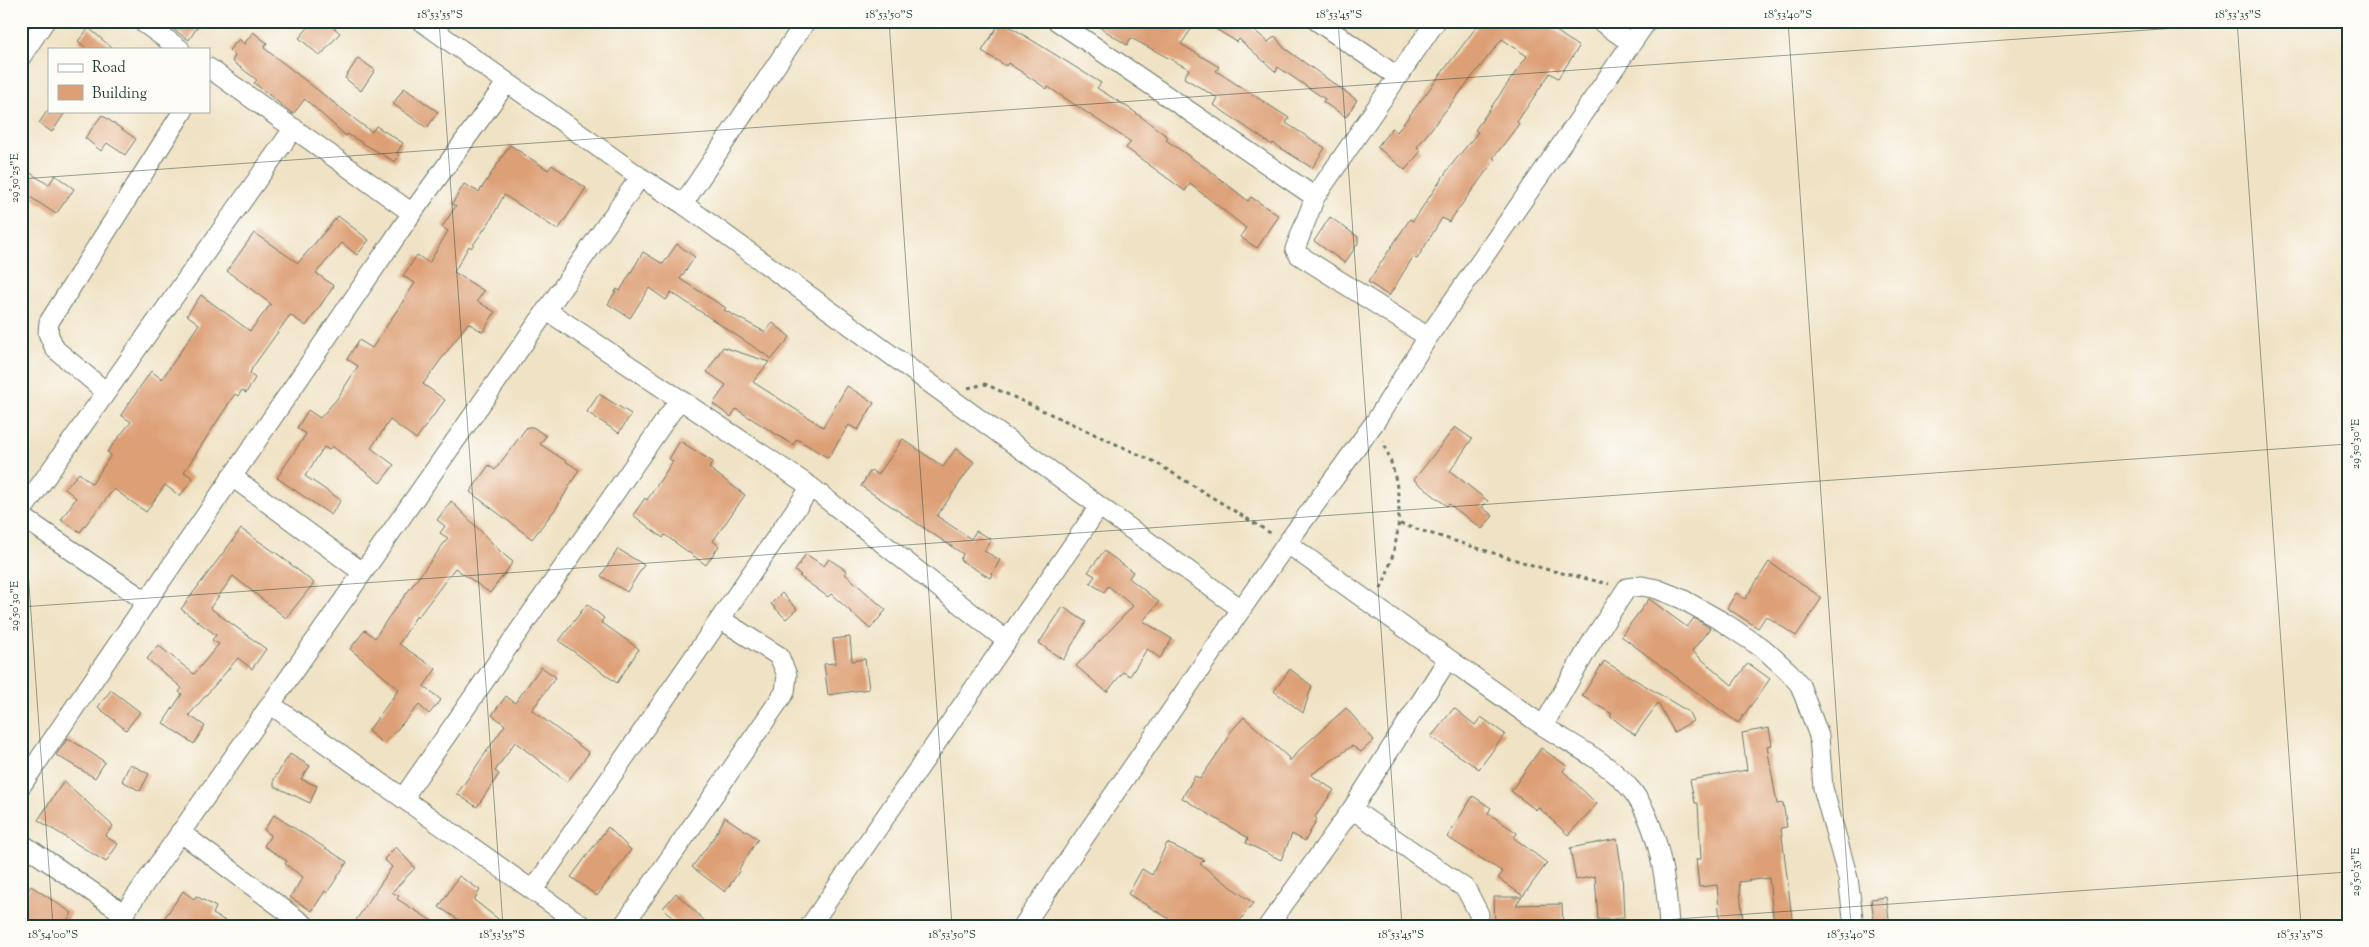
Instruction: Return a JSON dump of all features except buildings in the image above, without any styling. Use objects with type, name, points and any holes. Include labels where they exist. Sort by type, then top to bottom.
[{"type":"street","points":[[21,57],[45,21]]},
{"type":"street","points":[[141,21],[179,48]]},
{"type":"street","points":[[421,21],[640,177],[682,204],[1241,609]]},
{"type":"street","points":[[682,204],[806,21]]},
{"type":"street","points":[[1057,21],[1315,197]]},
{"type":"street","points":[[1318,21],[1398,76]]},
{"type":"street","points":[[1428,337],[1299,255],[1295,249],[1315,197],[1436,21]]},
{"type":"street","points":[[1600,21],[1631,43]]},
{"type":"street","points":[[1023,926],[1286,543],[1375,422],[1428,337],[1647,21]]},
{"type":"street","points":[[210,70],[412,213]]},
{"type":"street","points":[[21,786],[412,213],[507,82]]},
{"type":"street","points":[[106,392],[55,349],[50,341],[49,322],[182,112]]},
{"type":"street","points":[[147,602],[21,514],[294,128]]},
{"type":"street","points":[[21,843],[119,920],[640,177]]},
{"type":"street","points":[[546,310],[811,487],[1007,641]]},
{"type":"street","points":[[403,798],[680,399]]},
{"type":"street","points":[[231,476],[362,572]]},
{"type":"street","points":[[533,890],[811,487]]},
{"type":"street","points":[[810,926],[1099,507]]},
{"type":"street","points":[[1286,543],[1543,726],[1611,769],[1634,793],[1648,821],[1658,850],[1665,880],[1669,926]]},
{"type":"street","points":[[1543,726],[1594,638],[1627,588],[1642,586],[1657,588],[1682,598],[1723,622],[1765,650],[1789,672],[1800,686],[1819,736],[1823,788],[1845,869],[1854,926]]},
{"type":"street","points":[[623,926],[785,692],[787,675],[779,656],[720,619]]},
{"type":"street","points":[[1268,926],[1352,809],[1448,659]]},
{"type":"street","points":[[270,704],[583,926]]},
{"type":"street","points":[[1352,809],[1466,889],[1479,914],[1478,926]]},
{"type":"street","points":[[180,832],[306,926]]},
{"type":"path","points":[[943,393],[985,384],[1002,391],[1153,462],[1286,543]]},
{"type":"path","points":[[1374,606],[1391,564],[1400,524],[1394,467],[1375,422]]},
{"type":"path","points":[[1400,524],[1545,569],[1627,588]]}]
